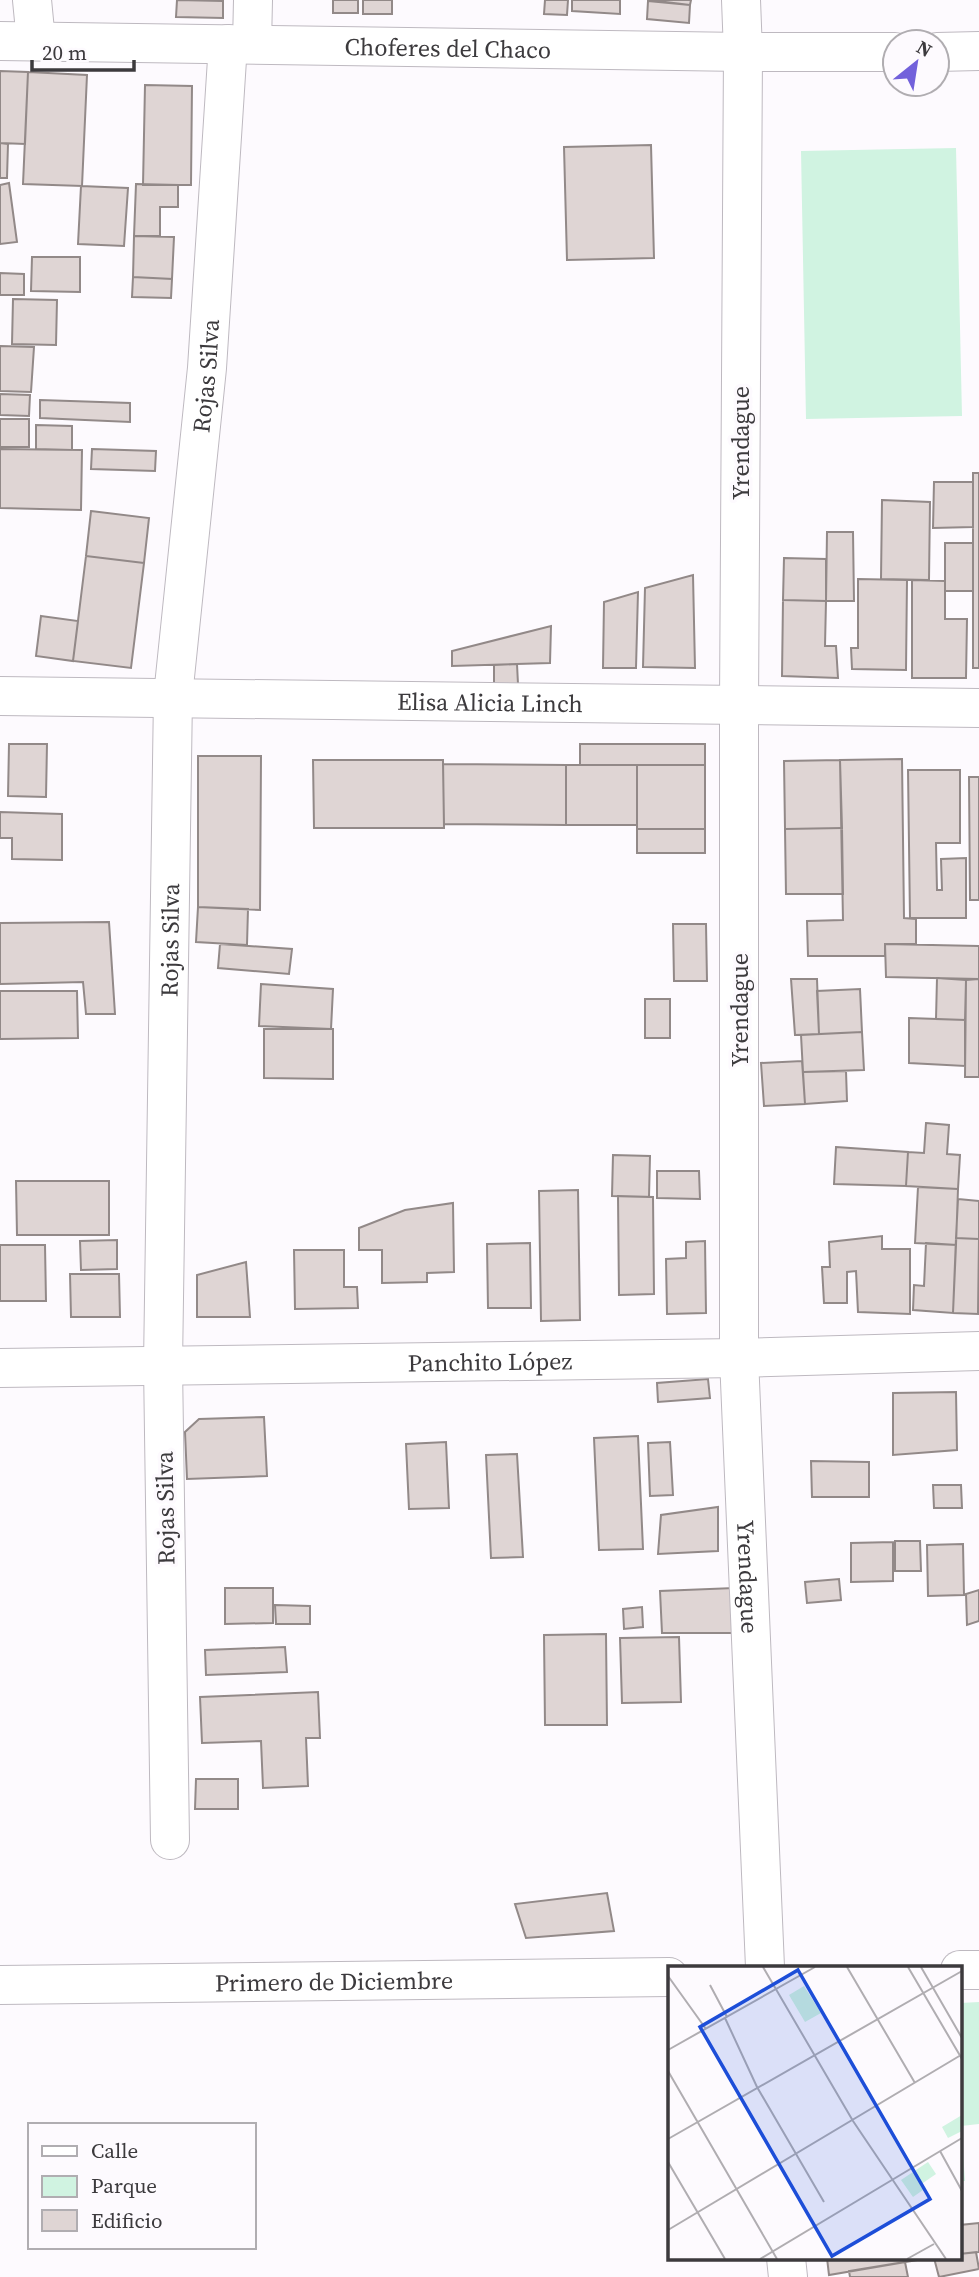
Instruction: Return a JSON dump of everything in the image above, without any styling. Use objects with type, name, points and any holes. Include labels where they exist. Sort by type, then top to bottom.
[{"type":"street","points":[[18,41],[32,0]]},
{"type":"street","name":"Rojas Silva","points":[[170,1840],[163,1365],[173,696],[240,44],[253,0]]},
{"type":"street","name":"Yrendague","points":[[741,0],[739,1358],[765,1966]]},
{"type":"street","name":"Choferes del Chaco","points":[[18,41],[881,52]]},
{"type":"street","points":[[951,51],[979,51]]},
{"type":"street","name":"Elisa Alicia Linch","points":[[0,696],[173,696],[979,708]]},
{"type":"street","name":"Panchito López","points":[[0,1368],[739,1358],[979,1351]]},
{"type":"street","name":"Primero de Diciembre","points":[[0,1985],[668,1977]]},
{"type":"green space","points":[[956,148],[962,416],[806,419],[801,151]]},
{"type":"green space","points":[[979,2002],[979,2124],[962,2126],[962,2003]]},
{"type":"green space","points":[[962,2140],[965,2181],[962,2181]]},
{"type":"building","points":[[177,0],[223,1],[223,18],[176,17]]},
{"type":"building","points":[[333,0],[358,0],[358,13],[333,13]]},
{"type":"building","points":[[363,0],[392,0],[392,14],[363,14]]},
{"type":"building","points":[[545,0],[568,0],[567,15],[544,14]]},
{"type":"building","points":[[572,0],[620,0],[620,14],[572,11]]},
{"type":"building","points":[[649,0],[691,0],[690,5]]},
{"type":"building","points":[[648,1],[690,5],[689,23],[647,19]]},
{"type":"building","points":[[0,71],[28,72],[25,144],[0,143]]},
{"type":"building","points":[[28,72],[87,75],[82,186],[23,184]]},
{"type":"building","points":[[145,85],[192,86],[191,185],[143,185]]},
{"type":"building","points":[[0,143],[8,144],[7,178],[0,178]]},
{"type":"building","points":[[651,145],[654,258],[567,260],[564,147]]},
{"type":"building","points":[[9,183],[17,242],[0,244],[0,185]]},
{"type":"building","points":[[136,184],[178,185],[178,207],[160,207],[160,236],[134,236]]},
{"type":"building","points":[[81,186],[128,188],[124,246],[78,244]]},
{"type":"building","points":[[134,236],[174,237],[172,279],[133,277]]},
{"type":"building","points":[[32,257],[80,257],[80,292],[31,291]]},
{"type":"building","points":[[0,273],[24,274],[24,295],[0,295]]},
{"type":"building","points":[[133,277],[172,279],[171,298],[132,297]]},
{"type":"building","points":[[13,299],[57,300],[56,345],[12,344]]},
{"type":"building","points":[[0,346],[34,347],[31,392],[0,391]]},
{"type":"building","points":[[0,394],[30,395],[29,416],[0,415]]},
{"type":"building","points":[[40,400],[130,403],[130,422],[40,418]]},
{"type":"building","points":[[0,419],[29,419],[29,447],[0,447]]},
{"type":"building","points":[[36,425],[72,426],[72,450],[36,449]]},
{"type":"building","points":[[0,449],[82,450],[81,510],[0,508]]},
{"type":"building","points":[[92,449],[156,451],[155,471],[91,469]]},
{"type":"building","points":[[973,473],[979,473],[979,668],[973,668]]},
{"type":"building","points":[[934,482],[973,482],[973,527],[933,528]]},
{"type":"building","points":[[882,500],[930,502],[929,580],[881,579]]},
{"type":"building","points":[[91,511],[149,518],[144,563],[86,556]]},
{"type":"building","points":[[827,532],[853,532],[854,601],[826,601]]},
{"type":"building","points":[[945,543],[973,543],[973,591],[945,591]]},
{"type":"building","points":[[86,556],[144,563],[131,668],[73,661]]},
{"type":"building","points":[[784,558],[826,559],[826,601],[783,600]]},
{"type":"building","points":[[693,575],[695,668],[643,667],[645,588]]},
{"type":"building","points":[[858,579],[907,580],[906,670],[852,669],[851,648],[858,648]]},
{"type":"building","points":[[912,580],[945,581],[945,619],[967,619],[966,678],[912,678]]},
{"type":"building","points":[[638,592],[636,668],[603,668],[604,602]]},
{"type":"building","points":[[783,600],[826,601],[825,646],[836,646],[838,678],[782,676]]},
{"type":"building","points":[[41,616],[78,621],[73,661],[36,656]]},
{"type":"building","points":[[551,626],[550,663],[452,666],[452,651]]},
{"type":"building","points":[[517,664],[518,684],[494,685],[494,665]]},
{"type":"building","points":[[9,744],[47,744],[46,797],[8,796]]},
{"type":"building","points":[[580,744],[705,744],[705,765],[580,765]]},
{"type":"building","points":[[198,756],[261,756],[260,910],[198,907]]},
{"type":"building","points":[[902,759],[904,918],[916,919],[916,944],[885,944],[885,956],[808,956],[807,921],[843,920],[840,760]]},
{"type":"building","points":[[313,760],[443,760],[444,828],[314,828]]},
{"type":"building","points":[[840,760],[842,828],[785,829],[784,761]]},
{"type":"building","points":[[443,764],[566,765],[566,825],[444,824]]},
{"type":"building","points":[[566,765],[637,765],[637,825],[566,825]]},
{"type":"building","points":[[637,765],[705,765],[705,829],[637,829]]},
{"type":"building","points":[[908,770],[960,770],[960,843],[936,843],[937,890],[942,890],[941,859],[966,858],[966,918],[910,918]]},
{"type":"building","points":[[969,777],[979,777],[979,900],[970,900]]},
{"type":"building","points":[[0,812],[62,814],[62,860],[12,859],[12,838],[0,838]]},
{"type":"building","points":[[842,828],[843,894],[786,894],[785,829]]},
{"type":"building","points":[[637,829],[705,829],[705,853],[637,853]]},
{"type":"building","points":[[198,907],[248,909],[247,945],[196,942]]},
{"type":"building","points":[[109,922],[115,1014],[86,1014],[83,982],[0,984],[0,923]]},
{"type":"building","points":[[673,924],[706,924],[707,981],[674,981]]},
{"type":"building","points":[[220,944],[292,949],[289,974],[218,968]]},
{"type":"building","points":[[885,944],[979,946],[979,979],[886,977]]},
{"type":"building","points":[[937,978],[966,980],[965,1020],[936,1019]]},
{"type":"building","points":[[791,979],[817,979],[819,1034],[795,1035]]},
{"type":"building","points":[[979,979],[979,1077],[965,1077],[966,980]]},
{"type":"building","points":[[261,984],[333,989],[331,1029],[259,1026]]},
{"type":"building","points":[[860,989],[862,1032],[819,1034],[817,991]]},
{"type":"building","points":[[0,991],[77,991],[78,1038],[0,1039]]},
{"type":"building","points":[[645,999],[670,999],[670,1038],[645,1038]]},
{"type":"building","points":[[909,1018],[965,1020],[965,1066],[909,1063]]},
{"type":"building","points":[[264,1029],[333,1029],[333,1079],[264,1078]]},
{"type":"building","points":[[862,1032],[864,1070],[803,1072],[801,1035]]},
{"type":"building","points":[[802,1061],[805,1104],[764,1106],[761,1063]]},
{"type":"building","points":[[846,1071],[847,1101],[805,1104],[803,1072]]},
{"type":"building","points":[[926,1123],[949,1125],[947,1154],[960,1155],[958,1189],[906,1186],[908,1152],[924,1153]]},
{"type":"building","points":[[836,1147],[908,1152],[906,1186],[834,1184]]},
{"type":"building","points":[[613,1155],[650,1156],[649,1197],[612,1196]]},
{"type":"building","points":[[657,1171],[699,1171],[700,1199],[657,1198]]},
{"type":"building","points":[[16,1181],[109,1181],[109,1235],[17,1235]]},
{"type":"building","points":[[918,1187],[958,1189],[956,1245],[915,1243]]},
{"type":"building","points":[[578,1190],[580,1320],[541,1321],[539,1191]]},
{"type":"building","points":[[618,1196],[653,1197],[654,1294],[619,1295]]},
{"type":"building","points":[[958,1199],[979,1201],[979,1239],[956,1238]]},
{"type":"building","points":[[453,1203],[454,1272],[427,1273],[427,1282],[382,1283],[382,1250],[359,1250],[359,1228],[405,1210]]},
{"type":"building","points":[[882,1236],[882,1249],[910,1249],[910,1314],[858,1312],[856,1271],[847,1272],[847,1303],[824,1303],[822,1267],[830,1267],[829,1242]]},
{"type":"building","points":[[956,1238],[979,1239],[978,1314],[953,1313]]},
{"type":"building","points":[[117,1240],[117,1269],[81,1270],[80,1241]]},
{"type":"building","points":[[705,1241],[706,1313],[667,1314],[666,1259],[686,1258],[686,1242]]},
{"type":"building","points":[[530,1243],[531,1308],[488,1308],[487,1244]]},
{"type":"building","points":[[926,1243],[956,1245],[953,1313],[913,1310],[914,1285],[924,1286]]},
{"type":"building","points":[[0,1245],[45,1245],[46,1301],[0,1301]]},
{"type":"building","points":[[294,1250],[344,1250],[344,1287],[357,1287],[358,1308],[295,1309]]},
{"type":"building","points":[[246,1262],[250,1317],[197,1317],[197,1275]]},
{"type":"building","points":[[70,1274],[119,1274],[120,1317],[71,1317]]},
{"type":"building","points":[[708,1379],[710,1398],[658,1402],[657,1383]]},
{"type":"building","points":[[956,1392],[957,1450],[893,1455],[893,1393]]},
{"type":"building","points":[[264,1417],[267,1476],[187,1479],[185,1432],[199,1419]]},
{"type":"building","points":[[638,1436],[643,1549],[599,1550],[594,1438]]},
{"type":"building","points":[[446,1442],[449,1508],[409,1509],[406,1444]]},
{"type":"building","points":[[670,1442],[673,1495],[650,1496],[648,1443]]},
{"type":"building","points":[[517,1454],[523,1557],[491,1558],[486,1455]]},
{"type":"building","points":[[811,1461],[869,1462],[869,1497],[812,1497]]},
{"type":"building","points":[[933,1485],[961,1485],[962,1508],[934,1508]]},
{"type":"building","points":[[718,1507],[718,1551],[658,1554],[661,1515]]},
{"type":"building","points":[[895,1541],[920,1541],[921,1571],[895,1571]]},
{"type":"building","points":[[893,1542],[893,1581],[851,1582],[851,1543]]},
{"type":"building","points":[[963,1544],[964,1595],[928,1596],[927,1545]]},
{"type":"building","points":[[839,1579],[841,1600],[807,1603],[805,1582]]},
{"type":"building","points":[[225,1588],[273,1588],[273,1623],[225,1624]]},
{"type":"building","points":[[734,1588],[736,1633],[662,1633],[660,1591]]},
{"type":"building","points":[[979,1590],[979,1621],[967,1625],[966,1594]]},
{"type":"building","points":[[275,1605],[310,1606],[310,1624],[276,1624]]},
{"type":"building","points":[[642,1607],[643,1627],[624,1629],[623,1609]]},
{"type":"building","points":[[606,1634],[607,1725],[545,1725],[544,1635]]},
{"type":"building","points":[[679,1637],[681,1702],[622,1703],[620,1638]]},
{"type":"building","points":[[285,1647],[287,1672],[206,1675],[205,1650]]},
{"type":"building","points":[[318,1692],[320,1738],[306,1738],[308,1786],[263,1788],[261,1741],[202,1743],[200,1697]]},
{"type":"building","points":[[196,1779],[238,1779],[238,1809],[195,1809]]},
{"type":"building","points":[[607,1893],[614,1931],[526,1938],[515,1904]]},
{"type":"building","points":[[979,2223],[979,2252],[962,2254],[962,2225]]},
{"type":"building","points":[[976,2252],[979,2269],[939,2277],[935,2260],[962,2260],[962,2254]]},
{"type":"building","points":[[827,2260],[917,2260],[829,2275]]},
{"type":"building","points":[[905,2262],[908,2277],[850,2277],[849,2271]]}]
